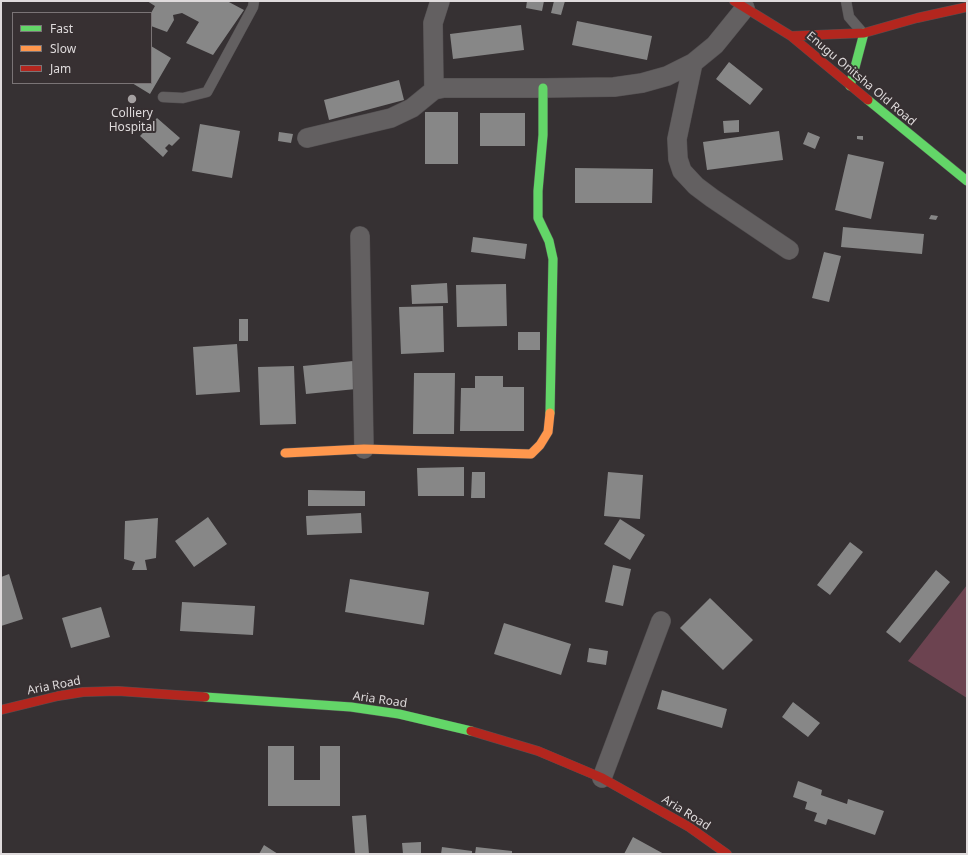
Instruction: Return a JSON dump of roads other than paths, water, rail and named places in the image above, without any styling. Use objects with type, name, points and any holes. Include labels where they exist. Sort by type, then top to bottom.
[{"type":"street","points":[[434,90],[433,23],[440,1]]},
{"type":"street","points":[[307,138],[391,118],[412,108],[434,90],[453,87],[614,87],[642,83],[667,76],[693,63],[715,45],[740,5]]},
{"type":"street","name":"Enugu Onitsha Old Road","points":[[740,5],[791,36],[967,181]]},
{"type":"street","points":[[791,36],[864,33],[918,18],[967,7]]},
{"type":"street","points":[[850,86],[864,33]]},
{"type":"street","points":[[693,63],[677,139],[678,159],[682,171],[696,186],[712,198],[789,250]]},
{"type":"street","points":[[285,453],[364,449],[531,454],[540,445],[548,432],[550,420],[553,259],[549,241],[538,218],[538,191],[543,135],[543,88]]},
{"type":"street","points":[[360,236],[364,449]]},
{"type":"street","points":[[602,778],[661,621]]},
{"type":"street","name":"Aria Road","points":[[1,710],[58,696],[83,692],[118,691],[351,708],[399,714],[448,724],[488,735],[538,752],[602,778],[689,827],[727,854]]},
{"type":"lane","points":[[163,96],[183,98],[207,92],[253,7],[254,1]]},
{"type":"lane","points":[[846,1],[849,17],[864,33]]},
{"type":"place","name":"Colliery Hospital","points":[[132,99]]}]
